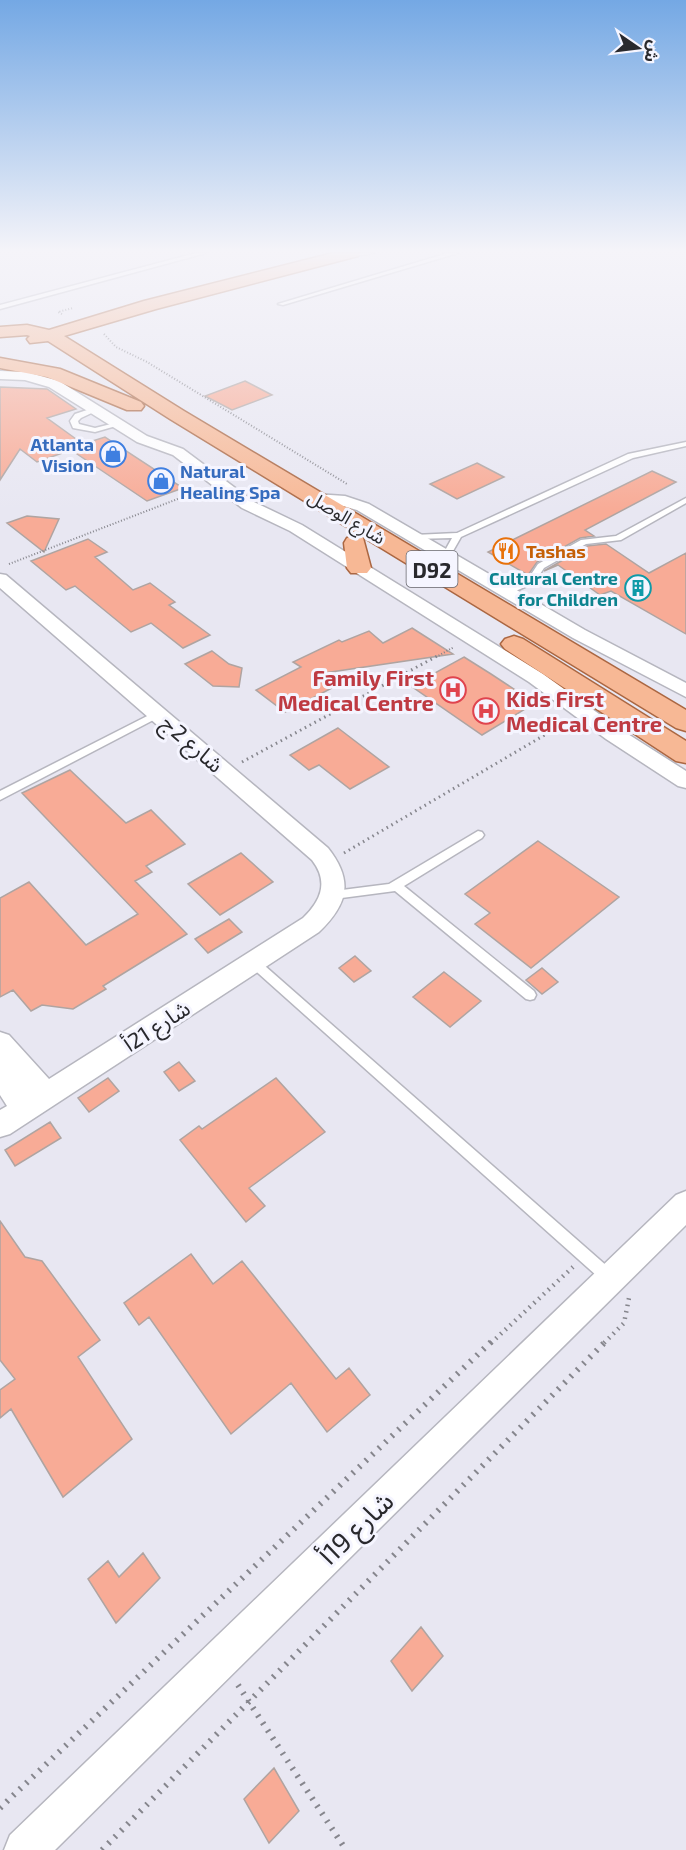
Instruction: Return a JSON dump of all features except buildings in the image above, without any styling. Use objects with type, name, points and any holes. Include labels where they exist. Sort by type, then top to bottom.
[{"type":"main road","name":"شارع الوصل","points":[[55,339],[134,406],[266,491],[357,555],[686,754]]},
{"type":"main road","name":"شارع الوصل","points":[[58,339],[316,499],[686,722]]},
{"type":"main road","points":[[99,339],[107,357],[106,370]]},
{"type":"main road","points":[[0,363],[51,370],[97,393],[134,406]]},
{"type":"main road","points":[[603,673],[657,677]]},
{"type":"street","points":[[0,375],[46,380],[142,439],[178,452],[248,505],[357,555],[471,638],[536,678],[686,781]]},
{"type":"street","points":[[316,499],[355,503],[657,677],[686,691]]},
{"type":"street","name":"شارع 2ج","points":[[0,579],[159,713],[328,862]]},
{"type":"street","points":[[328,862],[334,873],[334,895]]},
{"type":"street","name":"شارع 21أ","points":[[0,1125],[311,925],[330,906],[334,895]]},
{"type":"street","points":[[0,1043],[36,1102]]},
{"type":"street","points":[[0,1073],[36,1102]]},
{"type":"street","name":"شارع 19أ","points":[[25,1850],[609,1276],[686,1205]]},
{"type":"lane","points":[[96,410],[78,416],[74,421],[76,426],[95,430],[119,424]]},
{"type":"lane","points":[[414,537],[458,535],[631,456],[686,444]]},
{"type":"lane","points":[[508,591],[531,581],[541,566],[584,542],[618,538],[686,500]]},
{"type":"lane","points":[[446,556],[458,535]]},
{"type":"lane","points":[[0,796],[159,713]]},
{"type":"lane","points":[[334,895],[382,891],[396,886],[478,835]]},
{"type":"lane","points":[[396,886],[530,995]]},
{"type":"lane","points":[[253,963],[609,1276]]},
{"type":"path","points":[[0,568],[219,483]]},
{"type":"path","points":[[225,771],[471,638]]},
{"type":"path","points":[[328,862],[583,712]]},
{"type":"path","points":[[0,1808],[259,1564],[414,1412],[609,1276],[624,1323],[102,1850]]},
{"type":"path","points":[[220,1659],[346,1850]]},
{"type":"place","name":"Atlanta Vision","points":[[113,454]]},
{"type":"place","name":"Natural Healing Spa","points":[[161,481]]},
{"type":"place","name":"Tashas","points":[[506,551]]},
{"type":"place","name":"Cultural Centre for Children","points":[[638,588]]},
{"type":"place","name":"Family First Medical Centre","points":[[453,690]]},
{"type":"place","name":"Kids First Medical Centre","points":[[486,711]]}]
